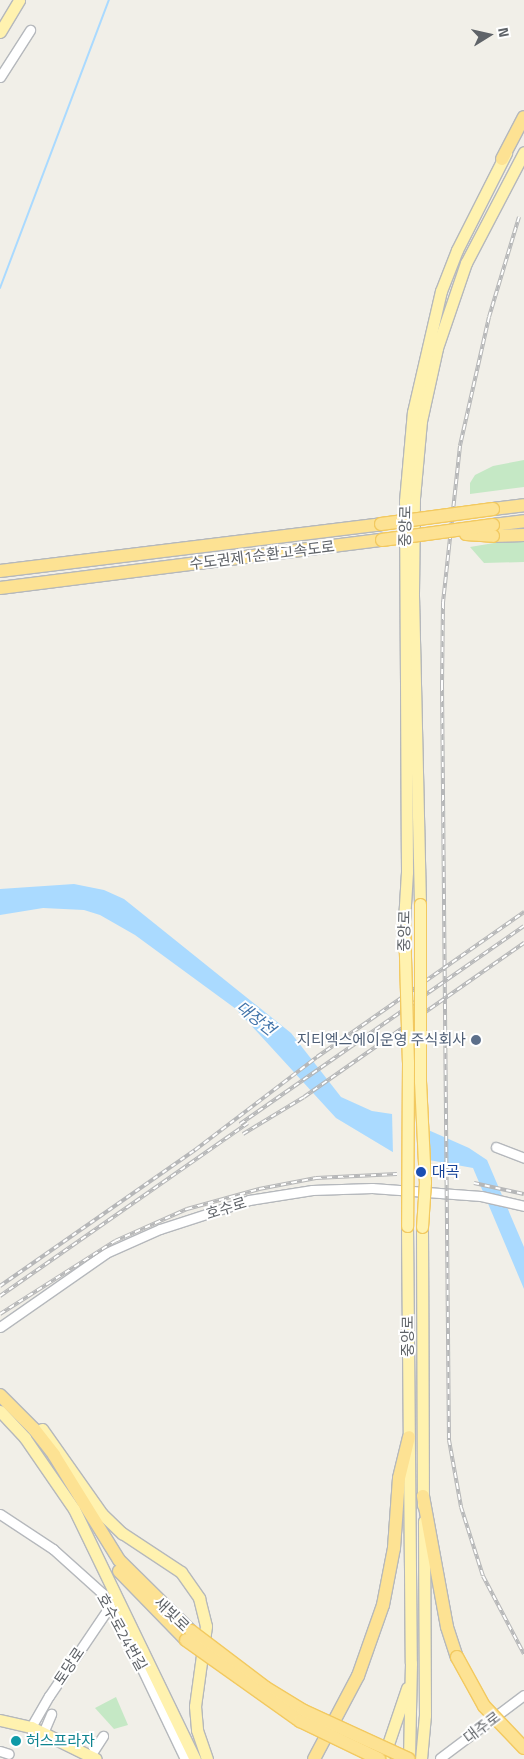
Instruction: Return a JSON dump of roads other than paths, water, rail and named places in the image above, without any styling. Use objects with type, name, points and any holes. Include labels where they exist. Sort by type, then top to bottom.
[{"type":"highway","points":[[502,159],[524,117]]},
{"type":"highway","name":"수도권제1순환고속도로","points":[[0,571],[524,505]]},
{"type":"highway","name":"수도권제1순환고속도로","points":[[0,588],[439,532],[493,530],[524,521]]},
{"type":"highway","points":[[493,530],[524,535]]},
{"type":"highway","name":"새빛로","points":[[0,1395],[34,1428],[54,1455],[119,1560],[188,1636],[304,1711],[409,1759]]},
{"type":"highway","name":"새빛로","points":[[0,1405],[25,1428],[47,1456],[119,1572],[188,1636],[300,1721],[379,1759]]},
{"type":"highway","points":[[314,1759],[358,1676],[384,1605],[394,1548],[399,1478],[409,1438]]},
{"type":"highway","points":[[423,1496],[447,1627],[457,1657],[484,1706],[524,1748]]},
{"type":"main road","points":[[0,32],[19,0]]},
{"type":"main road","name":"중앙로","points":[[409,1759],[411,1675],[407,1226],[408,1062],[404,921],[407,872],[406,464],[421,368],[441,291],[460,243],[502,159],[524,127]]},
{"type":"main road","name":"중앙로","points":[[422,1755],[425,1672],[422,1227],[425,1176],[420,1081],[420,904],[413,593],[414,498],[422,421],[437,348],[463,272],[490,211],[524,152]]},
{"type":"main road","points":[[0,1389],[38,1424],[102,1514],[122,1532],[180,1572],[199,1598],[206,1626],[195,1706],[197,1730],[206,1759]]},
{"type":"main road","points":[[0,1411],[25,1438],[74,1509],[195,1759]]},
{"type":"main road","points":[[383,1759],[411,1675]]},
{"type":"main road","points":[[0,1720],[31,1728],[93,1757]]},
{"type":"street","points":[[0,77],[30,30]]},
{"type":"street","points":[[496,1146],[524,1158]]},
{"type":"street","name":"호수로","points":[[0,1327],[106,1252],[160,1229],[249,1200],[312,1190],[372,1188],[481,1196],[521,1205]]},
{"type":"street","name":"호수로24번길","points":[[0,1514],[53,1549],[102,1593],[185,1759]]},
{"type":"street","name":"토당로","points":[[31,1728],[49,1696],[110,1606]]},
{"type":"street","name":"대주로","points":[[440,1758],[524,1695]]},
{"type":"street","points":[[43,1733],[51,1714]]},
{"type":"street","points":[[93,1757],[103,1736]]},
{"type":"water","name":"대장천","points":[[74,884],[104,890],[124,899],[291,1033],[341,1097],[372,1111],[392,1114],[469,1148],[487,1160],[524,1247],[524,1289],[473,1168],[396,1154],[336,1118],[236,1009],[135,935],[100,915],[84,910],[43,908],[0,915],[0,889]]},
{"type":"waterway","points":[[0,288],[109,0]]},
{"type":"railway","points":[[519,217],[489,317],[460,446],[443,603],[442,685],[449,1440],[461,1507],[483,1576],[524,1654]]},
{"type":"railway","points":[[0,1286],[195,1150],[317,1057],[524,912]]},
{"type":"railway","points":[[240,1124],[524,926]]},
{"type":"railway","points":[[243,1134],[304,1097],[524,943]]},
{"type":"railway","points":[[0,1296],[248,1123]]},
{"type":"railway","points":[[0,1314],[115,1241],[187,1209],[259,1189],[316,1178],[397,1174]]},
{"type":"railway","points":[[474,1183],[524,1194]]},
{"type":"place","name":"지티엑스에이운영 주식회사","points":[[476,1040]]},
{"type":"place","name":"대곡","points":[[421,1172]]},
{"type":"place","name":"허스프라자","points":[[16,1741]]}]
